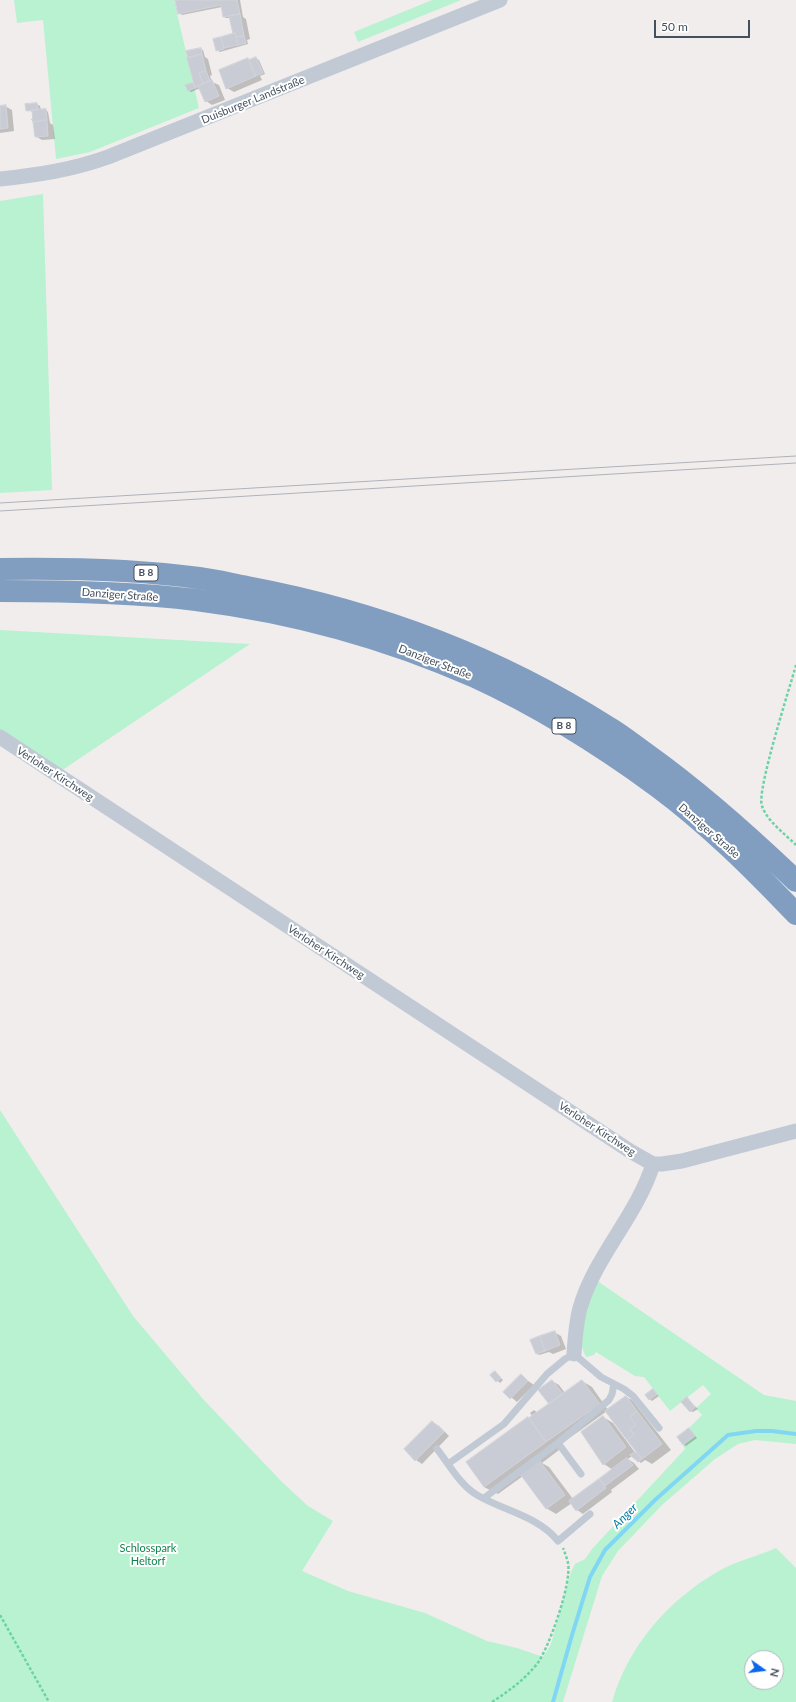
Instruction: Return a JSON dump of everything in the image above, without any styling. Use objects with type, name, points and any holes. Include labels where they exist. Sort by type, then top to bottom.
[{"type":"highway","name":"Danziger Straße","points":[[0,569],[140,572],[200,578],[289,595],[362,614],[438,640],[545,690],[609,728],[675,775],[731,820],[796,881]]},
{"type":"highway","name":"Danziger Straße","points":[[0,591],[84,592],[196,600],[287,616],[352,633],[435,661],[475,678],[538,709],[598,746],[659,787],[721,840],[796,914]]},
{"type":"street","name":"Duisburger Landstraße","points":[[0,179],[52,173],[108,158],[500,0]]},
{"type":"street","name":"Verloher Kirchweg","points":[[0,737],[623,1147],[653,1164]]},
{"type":"street","points":[[574,1354],[576,1328],[580,1308],[587,1289],[602,1258],[640,1197],[653,1164],[682,1160],[796,1131]]},
{"type":"lane","points":[[448,1464],[504,1424],[546,1374],[574,1354],[601,1377],[624,1388],[633,1396],[659,1428]]},
{"type":"lane","points":[[484,1498],[558,1443],[609,1400],[614,1384]]},
{"type":"lane","points":[[558,1443],[581,1474]]},
{"type":"lane","points":[[436,1449],[462,1482],[476,1494],[536,1522],[552,1533],[558,1541],[590,1514]]},
{"type":"path","points":[[796,665],[765,774],[760,801],[767,816],[796,845]]},
{"type":"path","points":[[492,1702],[520,1683],[537,1664],[550,1641],[559,1613],[568,1567],[563,1548],[558,1541]]},
{"type":"path","points":[[0,1615],[49,1702]]},
{"type":"green space","points":[[14,0],[174,0],[199,108],[90,152],[56,159],[43,20],[17,23]]},
{"type":"green space","points":[[432,0],[461,0],[358,42],[354,32]]},
{"type":"green space","points":[[43,194],[52,490],[0,493],[0,201]]},
{"type":"green space","points":[[0,630],[250,644],[58,773],[0,735]]},
{"type":"green space","name":"Schlosspark Heltorf","points":[[0,1110],[133,1316],[203,1399],[282,1482],[308,1506],[333,1521],[302,1571],[348,1591],[425,1613],[487,1641],[517,1648],[543,1657],[551,1644],[571,1572],[575,1564],[585,1559],[592,1549],[685,1449],[683,1445],[695,1436],[689,1428],[702,1415],[696,1408],[711,1394],[703,1385],[670,1411],[644,1377],[635,1376],[596,1352],[594,1355],[586,1357],[578,1338],[593,1278],[764,1395],[796,1401],[796,1444],[755,1440],[738,1444],[715,1459],[662,1505],[618,1551],[602,1576],[563,1702],[0,1702]]},
{"type":"green space","points":[[776,1548],[796,1568],[796,1702],[612,1702],[619,1681],[628,1662],[640,1643],[667,1610],[683,1595],[701,1582],[733,1564]]},
{"type":"building","points":[[175,0],[237,0],[240,14],[223,17],[221,5],[178,14]]},
{"type":"building","points":[[240,14],[244,36],[236,37],[235,33],[233,34],[229,16]]},
{"type":"building","points":[[235,33],[238,45],[224,48],[221,37]]},
{"type":"building","points":[[244,36],[246,43],[238,45],[236,37]]},
{"type":"building","points":[[221,37],[224,49],[216,51],[213,39]]},
{"type":"building","points":[[201,48],[202,54],[188,58],[186,51]]},
{"type":"building","points":[[202,54],[206,71],[199,73],[203,84],[195,88],[187,58]]},
{"type":"building","points":[[256,57],[263,73],[255,76],[249,60]]},
{"type":"building","points":[[248,58],[256,76],[226,89],[219,70]]},
{"type":"building","points":[[206,71],[210,81],[203,84],[199,73]]},
{"type":"building","points":[[212,80],[219,96],[205,102],[198,86]]},
{"type":"building","points":[[193,83],[195,88],[188,91],[185,85]]},
{"type":"building","points":[[37,103],[38,110],[26,111],[25,104]]},
{"type":"building","points":[[6,105],[8,128],[0,129],[0,106]]},
{"type":"building","points":[[46,109],[47,120],[33,122],[32,110]]},
{"type":"building","points":[[47,120],[48,136],[35,137],[33,122]]},
{"type":"building","points":[[555,1331],[560,1345],[545,1351],[540,1336]]},
{"type":"building","points":[[540,1336],[545,1351],[536,1354],[530,1340]]},
{"type":"building","points":[[495,1371],[501,1378],[496,1382],[490,1375]]},
{"type":"building","points":[[521,1374],[528,1381],[510,1399],[503,1392]]},
{"type":"building","points":[[552,1380],[563,1394],[549,1404],[538,1390]]},
{"type":"building","points":[[582,1380],[600,1404],[546,1442],[529,1418]]},
{"type":"building","points":[[653,1389],[657,1394],[649,1400],[645,1395]]},
{"type":"building","points":[[626,1396],[637,1411],[630,1417],[636,1425],[630,1429],[634,1435],[627,1440],[605,1411]]},
{"type":"building","points":[[687,1397],[695,1407],[690,1412],[681,1402]]},
{"type":"building","points":[[637,1411],[662,1444],[642,1459],[627,1440],[634,1435],[630,1429],[636,1425],[630,1417]]},
{"type":"building","points":[[603,1416],[626,1447],[603,1465],[581,1432]]},
{"type":"building","points":[[528,1417],[546,1442],[484,1487],[466,1462]]},
{"type":"building","points":[[432,1421],[444,1432],[415,1461],[404,1449]]},
{"type":"building","points":[[689,1428],[695,1436],[683,1445],[677,1437]]},
{"type":"building","points":[[636,1452],[642,1459],[638,1462],[630,1455]]},
{"type":"building","points":[[627,1458],[633,1465],[605,1486],[599,1479]]},
{"type":"building","points":[[539,1460],[565,1495],[546,1509],[520,1474]]},
{"type":"building","points":[[599,1479],[606,1488],[576,1511],[569,1501]]},
{"type":"waterway","name":"Anger","points":[[553,1702],[590,1577],[605,1550],[655,1500],[728,1435],[756,1431],[796,1434]]},
{"type":"tram line","points":[[0,503],[796,456]]},
{"type":"tram line","points":[[0,511],[796,463]]}]
